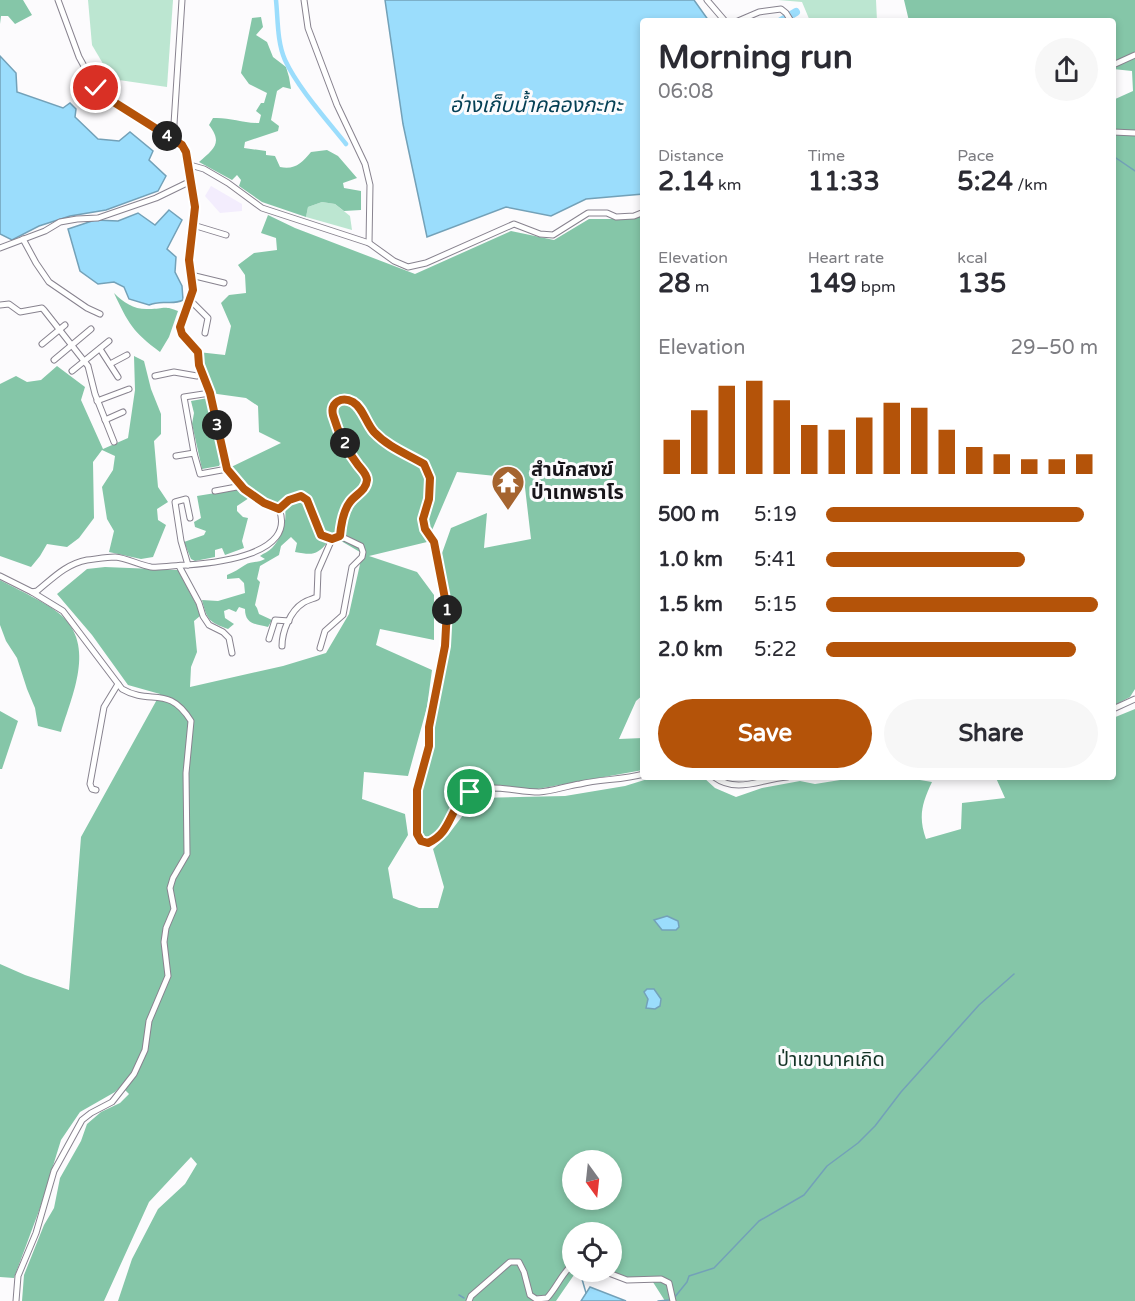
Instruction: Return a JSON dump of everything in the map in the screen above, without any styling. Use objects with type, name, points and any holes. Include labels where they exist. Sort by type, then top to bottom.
[{"type":"street","points":[[32,592],[38,591],[65,568],[86,560],[116,557],[151,567],[217,563],[265,548],[277,534],[282,517],[279,509],[264,503],[242,486],[227,469],[198,352],[182,334],[180,327],[193,290],[189,260],[195,207],[190,165],[186,152],[182,145],[109,99],[96,88],[79,57],[58,0]]},
{"type":"street","points":[[174,140],[182,0]]},
{"type":"street","points":[[304,0],[308,28],[337,105],[365,164],[370,185],[369,243]]},
{"type":"street","points":[[707,0],[722,18]]},
{"type":"street","points":[[747,18],[774,9],[781,9],[789,18]]},
{"type":"street","points":[[1116,64],[1135,55]]},
{"type":"street","points":[[1116,132],[1135,133]]},
{"type":"street","points":[[190,165],[204,169],[228,183],[262,208],[369,243],[399,264],[408,267],[415,267],[514,224],[540,234],[553,235],[588,213],[607,213],[616,217],[640,214]]},
{"type":"street","points":[[0,248],[45,231],[60,222],[98,218],[156,198],[191,181]]},
{"type":"street","points":[[194,225],[226,235]]},
{"type":"street","points":[[23,239],[50,282],[87,308],[100,314]]},
{"type":"street","points":[[191,275],[224,283]]},
{"type":"street","points":[[190,300],[208,318],[205,333]]},
{"type":"street","points":[[0,305],[9,304],[20,312],[42,308],[62,327],[72,345],[86,361],[97,401],[114,442]]},
{"type":"street","points":[[42,344],[62,327]]},
{"type":"street","points":[[54,360],[91,329]]},
{"type":"street","points":[[72,371],[109,341]]},
{"type":"street","points":[[100,349],[118,377]]},
{"type":"street","points":[[110,364],[127,355]]},
{"type":"street","points":[[155,376],[174,372],[197,376],[203,374]]},
{"type":"street","points":[[97,401],[129,389]]},
{"type":"street","points":[[210,393],[184,398],[194,453],[200,474],[227,469]]},
{"type":"street","points":[[340,536],[341,522],[350,501],[363,490],[367,482],[351,455],[333,414],[334,404],[347,400],[357,405],[368,424],[380,437],[405,455],[424,464],[430,478],[429,499],[423,519],[425,529],[434,542],[447,609],[445,646],[429,727],[429,746],[417,790],[417,834],[421,841],[428,843],[440,837],[457,806],[470,792],[507,788],[540,792],[582,783],[640,775]]},
{"type":"street","points":[[105,420],[123,412]]},
{"type":"street","points":[[176,456],[194,453]]},
{"type":"street","points":[[215,491],[242,486]]},
{"type":"street","points":[[279,509],[289,500],[301,496],[307,500],[321,535],[332,539],[340,536],[361,546],[363,552],[362,557],[352,567],[343,615],[325,631],[320,648]]},
{"type":"street","points":[[188,565],[181,541],[175,502],[186,499],[190,518]]},
{"type":"street","points":[[282,646],[282,635],[301,603],[317,597],[318,570],[332,539]]},
{"type":"street","points":[[179,566],[199,603],[203,616],[209,625],[224,632],[229,638],[232,653]]},
{"type":"street","points":[[0,576],[63,611],[122,689],[131,695],[164,697],[178,704],[191,721],[186,773],[187,854],[170,888],[174,909],[166,928],[164,942],[168,976],[149,1021],[145,1050],[134,1074],[112,1102],[82,1120],[54,1171],[36,1233],[18,1276],[16,1301]]},
{"type":"street","points":[[269,639],[275,620],[289,621]]},
{"type":"street","points":[[96,790],[92,789],[90,784],[104,707],[118,684]]},
{"type":"street","points":[[1116,708],[1135,699]]},
{"type":"street","points":[[719,780],[728,785],[738,786],[764,780]]},
{"type":"street","points":[[469,1301],[471,1296],[510,1262],[519,1262],[530,1295],[536,1299],[547,1298],[556,1288],[562,1276]]},
{"type":"street","points":[[622,1278],[661,1279],[669,1283],[673,1301]]},
{"type":"shaded area","points":[[211,186],[242,204],[242,211],[220,213],[205,196]]},
{"type":"green space","points":[[0,0],[23,0],[32,15],[15,24],[8,16],[1,16],[0,24]]},
{"type":"green space","points":[[88,0],[173,0],[167,87],[112,79],[92,45]]},
{"type":"green space","points":[[778,0],[876,0],[877,18],[809,18],[802,2]]},
{"type":"green space","points":[[904,0],[1135,0],[1135,689],[1130,697],[1116,704],[1116,99],[1133,91],[1132,71],[1116,69],[1116,18],[908,18]]},
{"type":"green space","points":[[261,17],[263,27],[256,35],[267,42],[273,57],[286,67],[291,89],[283,87],[277,91],[271,120],[279,126],[278,131],[245,142],[244,148],[266,151],[266,155],[275,156],[280,167],[285,168],[298,165],[311,152],[327,150],[338,156],[357,178],[343,183],[344,188],[361,191],[361,210],[344,211],[335,204],[322,202],[308,207],[306,217],[262,202],[239,186],[241,180],[237,175],[232,180],[199,162],[215,145],[215,137],[209,125],[213,118],[259,123],[261,115],[256,111],[261,103],[264,103],[267,93],[249,84],[241,73],[252,18]]},
{"type":"green space","points":[[322,202],[335,204],[350,216],[352,230],[306,217],[308,207]]},
{"type":"green space","name":"ป่าเขานาคเกิด","points":[[268,215],[295,228],[415,274],[511,231],[554,240],[589,219],[632,219],[640,216],[640,698],[636,701],[619,739],[640,738],[640,771],[526,791],[470,792],[435,840],[417,834],[417,790],[429,746],[445,646],[445,592],[436,570],[451,528],[487,513],[484,548],[531,539],[524,479],[457,472],[427,542],[369,556],[417,572],[434,595],[434,640],[380,629],[376,645],[432,670],[427,707],[408,776],[364,772],[362,799],[405,814],[408,835],[388,868],[393,898],[419,908],[438,908],[444,887],[433,849],[448,835],[476,798],[565,796],[625,786],[644,780],[706,780],[715,788],[736,797],[762,788],[800,781],[815,784],[840,780],[920,780],[932,782],[922,810],[922,824],[926,839],[961,829],[962,803],[1005,798],[997,780],[1116,780],[1116,717],[1135,709],[1135,1301],[665,1301],[651,1279],[632,1280],[622,1276],[622,1222],[562,1222],[562,1282],[569,1282],[556,1301],[118,1301],[132,1259],[158,1209],[185,1184],[197,1164],[191,1157],[149,1202],[104,1301],[22,1301],[24,1275],[44,1225],[54,1208],[60,1178],[81,1141],[87,1124],[101,1112],[120,1103],[129,1094],[121,1086],[115,1092],[80,1112],[61,1140],[40,1208],[14,1278],[0,1277],[0,964],[69,990],[81,837],[160,694],[128,685],[92,635],[57,594],[87,569],[105,567],[178,570],[200,616],[194,621],[197,652],[191,667],[190,687],[283,666],[326,653],[349,614],[362,555],[365,555],[319,526],[305,500],[292,499],[278,508],[264,503],[227,469],[281,443],[259,432],[258,406],[246,398],[210,393],[198,352],[225,355],[231,326],[221,303],[229,295],[246,293],[245,275],[238,265],[254,253],[277,250],[276,238],[261,233]]},
{"type":"green space","points":[[114,293],[134,307],[166,308],[178,311],[169,337],[160,352],[143,339],[132,326]]},
{"type":"green space","points":[[134,356],[144,361],[151,389],[161,414],[161,434],[154,441],[158,487],[168,502],[157,509],[158,520],[166,525],[153,557],[141,559],[109,552],[114,531],[107,519],[102,487],[113,470],[115,456],[102,450],[93,462],[94,518],[79,538],[67,547],[47,544],[31,567],[0,556],[0,384],[16,376],[27,382],[41,380],[57,366],[85,387],[81,400],[103,449],[128,438],[135,390]]},
{"type":"green space","points":[[208,398],[221,462],[219,466],[202,469],[192,424],[194,413],[191,401]]},
{"type":"green space","points":[[240,489],[249,498],[237,506],[237,511],[243,517],[248,518],[242,541],[244,548],[225,555],[222,548],[215,550],[215,557],[195,561],[191,559],[184,542],[204,535],[206,531],[195,527],[194,522],[201,518],[197,496]]},
{"type":"green space","points":[[292,503],[302,503],[308,509],[318,536],[328,542],[317,552],[306,554],[295,552],[297,543],[291,537],[281,546],[279,555],[260,566],[257,579],[260,582],[255,605],[259,614],[272,620],[268,627],[249,620],[245,609],[239,607],[236,612],[229,609],[224,611],[225,618],[234,624],[228,629],[213,622],[207,616],[202,600],[218,601],[245,593],[244,583],[239,578],[227,579],[227,575],[247,564],[265,559],[260,556],[279,539],[284,524],[285,508]]},
{"type":"green space","points":[[0,580],[55,610],[72,627],[77,641],[78,671],[61,732],[38,726],[35,708],[17,658],[6,641],[0,625]]},
{"type":"green space","points":[[0,711],[18,721],[2,769],[0,769]]},
{"type":"water","name":"อ่างเก็บน้ำคลองกะทะ","points":[[385,0],[694,0],[707,18],[640,18],[640,194],[586,199],[551,216],[506,207],[427,237],[403,124]]},
{"type":"water","points":[[0,56],[16,73],[17,92],[63,108],[70,103],[76,109],[75,117],[98,139],[119,141],[130,132],[153,151],[149,160],[166,176],[158,191],[106,210],[70,216],[39,226],[12,240],[0,234]]},
{"type":"water","points":[[169,210],[182,220],[167,249],[176,257],[175,272],[182,286],[183,300],[149,305],[129,299],[124,287],[114,282],[98,284],[80,271],[68,229],[95,220],[118,221],[138,213],[155,225]]},
{"type":"water","points":[[667,916],[678,921],[679,927],[676,930],[662,930],[654,920]]},
{"type":"water","points":[[647,989],[654,989],[661,999],[660,1006],[655,1009],[646,1008],[648,999],[644,992]]},
{"type":"water","points":[[590,1287],[626,1301],[581,1301]]},
{"type":"waterway","points":[[276,0],[279,38],[285,60],[305,92],[346,144]]},
{"type":"waterway","points":[[786,18],[796,12]]},
{"type":"waterway","points":[[1116,158],[1135,171]]},
{"type":"waterway","points":[[674,1298],[689,1276],[714,1268],[759,1221],[804,1195],[827,1166],[858,1143],[875,1126],[901,1092],[979,1005],[1014,974]]},
{"type":"waterway","points":[[583,1282],[586,1293]]},
{"type":"waterway","points":[[459,1295],[464,1298]]},
{"type":"waterway","points":[[658,1301],[669,1300]]},
{"type":"place","name":"สำนักสงฆ์ ป่าเทพธาโร","points":[[508,511]]},
{"type":"route","points":[[96,88],[109,99],[182,145],[186,152],[190,165],[195,207],[189,260],[193,290],[180,327],[182,334],[198,352],[199,365],[210,393],[227,469],[244,489],[264,503],[279,509],[289,500],[301,496],[310,504],[321,535],[332,539],[340,536],[341,522],[350,501],[363,490],[367,482],[351,455],[333,414],[332,407],[342,400],[352,401],[357,405],[375,433],[385,441],[405,455],[424,464],[430,478],[429,499],[423,519],[425,529],[434,542],[447,609],[445,646],[429,727],[429,746],[417,790],[418,838],[428,843],[440,837],[462,798],[470,792]]}]
